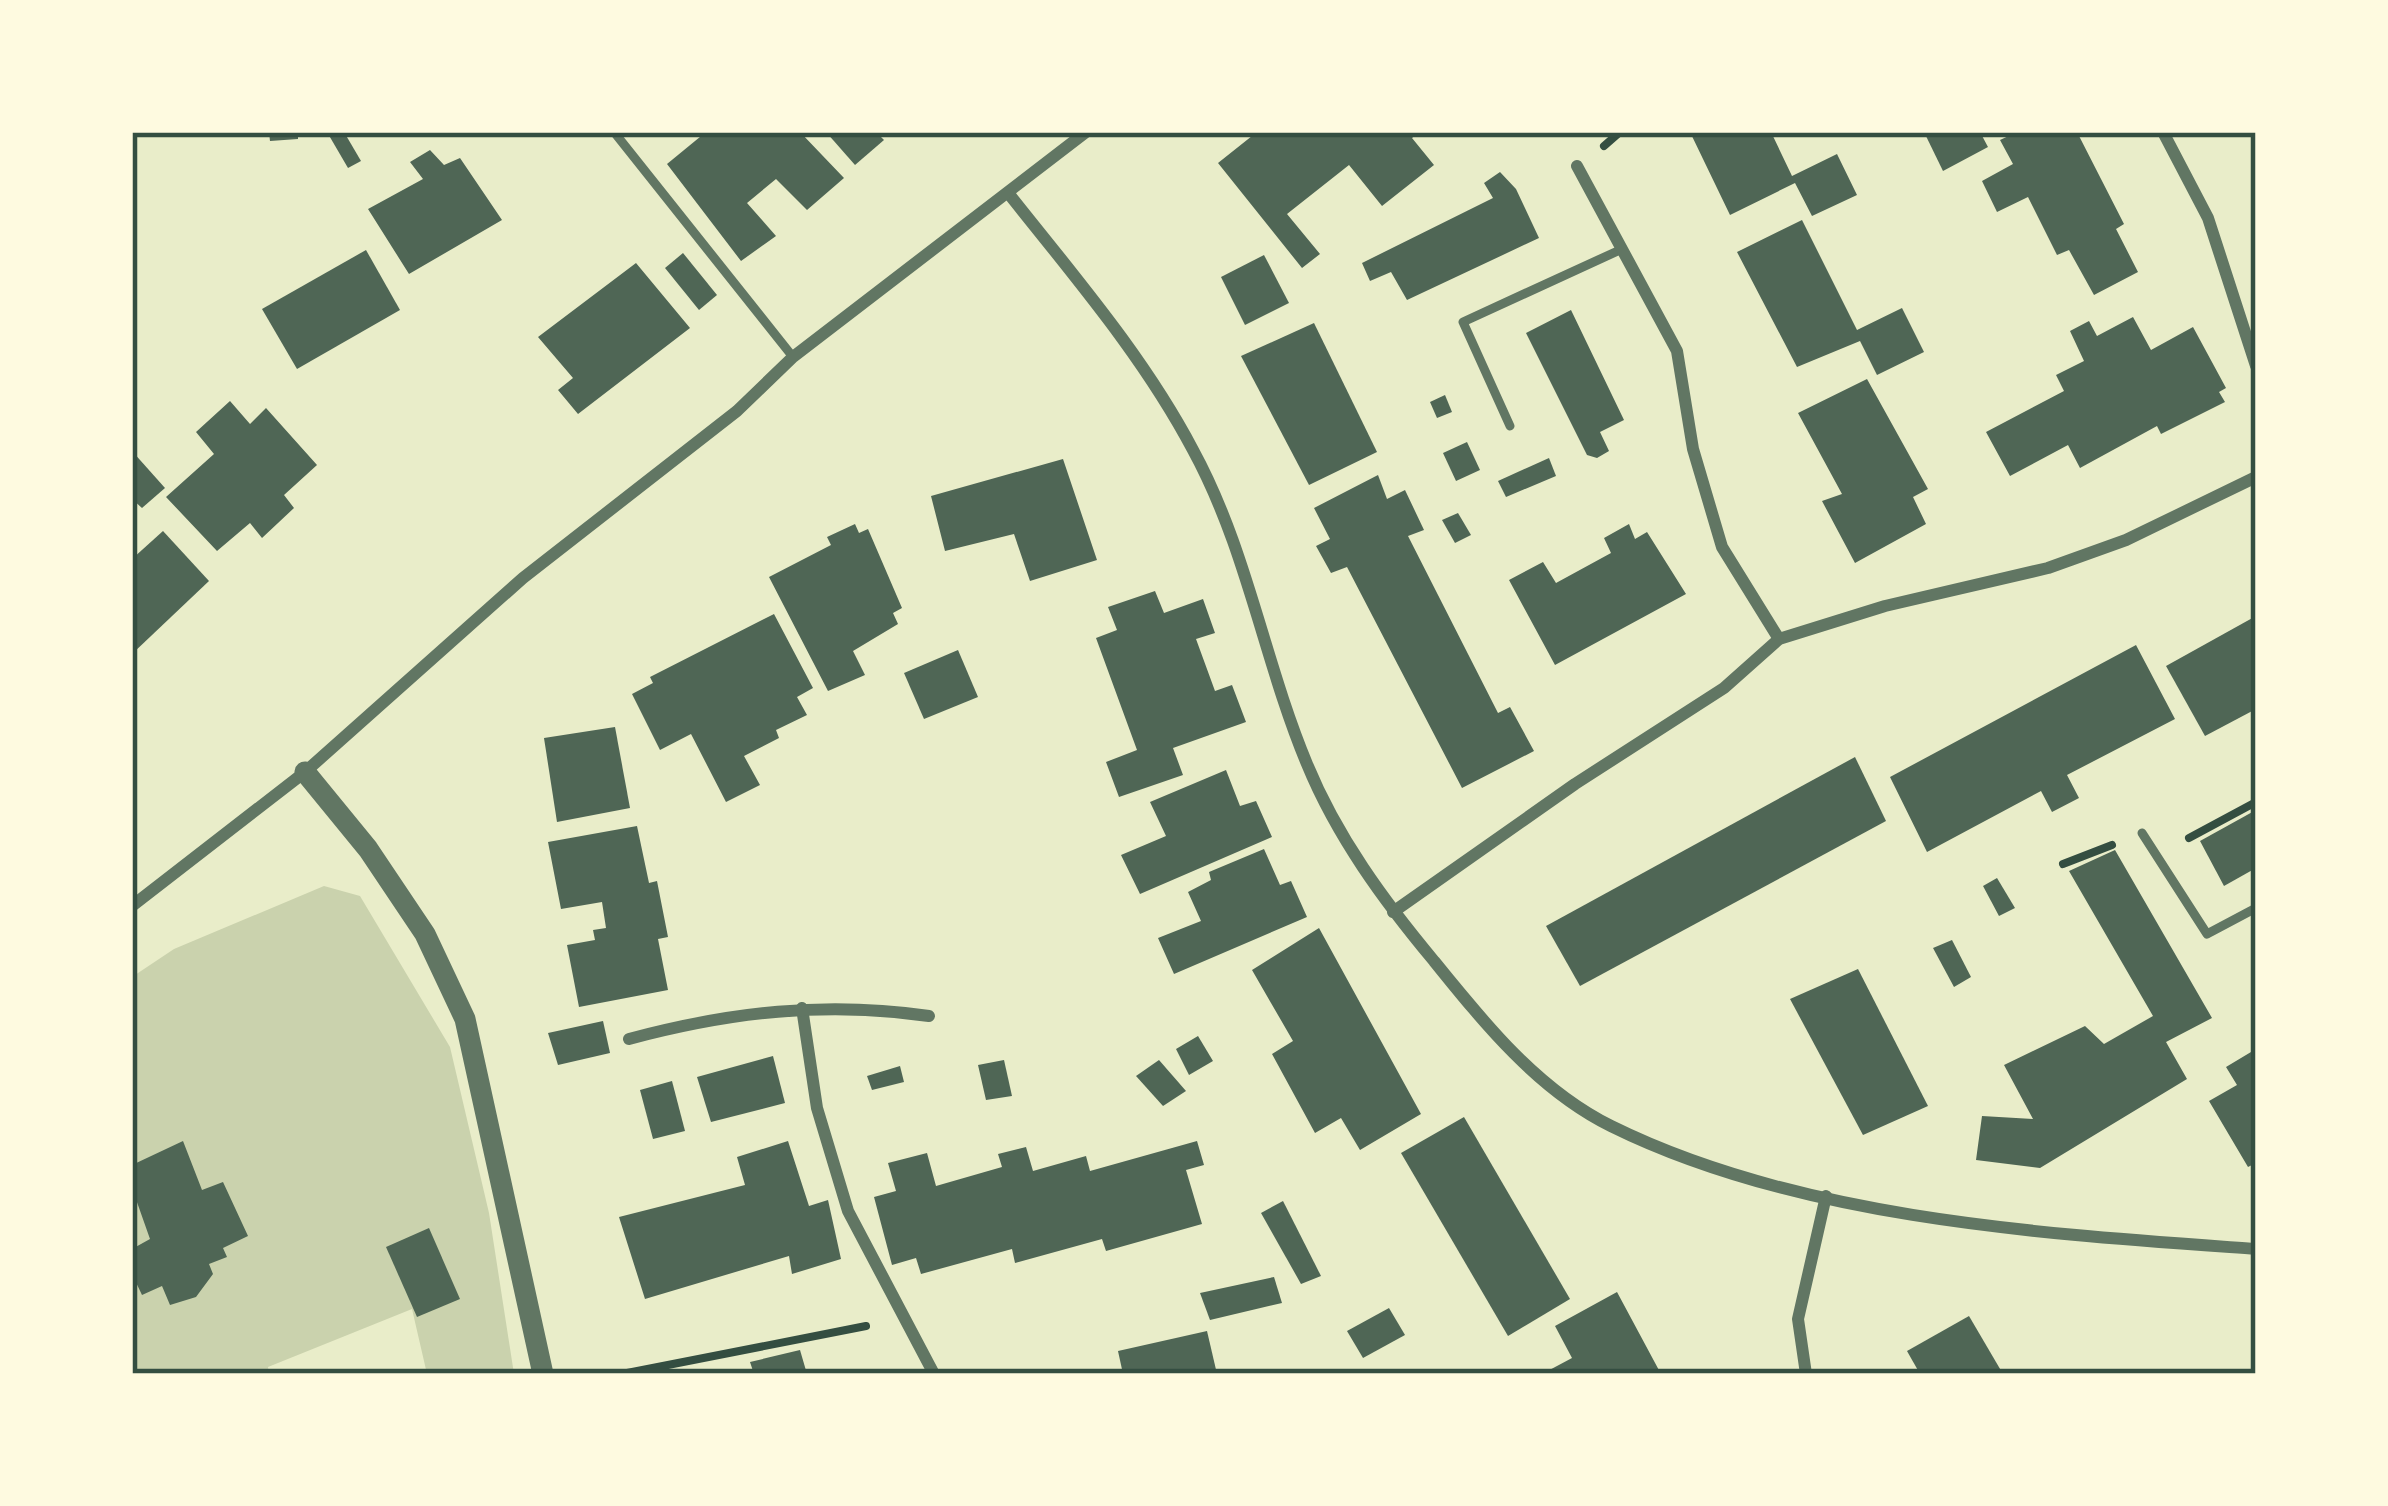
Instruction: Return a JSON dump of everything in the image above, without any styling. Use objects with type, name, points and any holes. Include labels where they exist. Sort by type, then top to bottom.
[{"type":"street","points":[[132,907],[304,772],[523,578],[737,412],[793,357],[1086,132]]},
{"type":"street","points":[[2163,132],[2208,218],[2256,366]]},
{"type":"street","points":[[1577,166],[1677,351],[1693,449],[1722,547],[1779,639]]},
{"type":"street","points":[[1009,194],[1113,325],[1194,451],[1247,575],[1308,766],[1351,849],[1393,912],[1508,1052],[1609,1126],[1737,1174],[1865,1208],[2256,1249]]},
{"type":"street","points":[[1393,912],[1575,784],[1724,688],[1779,639],[1885,606],[2048,568],[2126,540],[2256,477]]},
{"type":"street","points":[[304,772],[368,849],[425,934],[465,1019],[543,1374]]},
{"type":"street","points":[[629,1039],[744,1013],[802,1007],[865,1007],[929,1016]]},
{"type":"street","points":[[802,1007],[830,1160],[872,1264],[934,1374]]},
{"type":"street","points":[[1806,1374],[1798,1319],[1826,1196]]},
{"type":"lane","points":[[614,132],[793,357]]},
{"type":"lane","points":[[1510,426],[1463,322],[1622,249]]},
{"type":"lane","points":[[2142,833],[2206,934],[2256,908]]},
{"type":"path","points":[[622,1374],[845,1326],[909,1326]]},
{"type":"green space","points":[[324,886],[360,896],[450,1047],[489,1213],[514,1374],[427,1374],[412,1309],[268,1367],[269,1374],[132,1374],[132,977],[174,949]]},
{"type":"building","points":[[269,132],[298,132],[298,139],[270,141]]},
{"type":"building","points":[[327,132],[344,132],[361,161],[348,168]]},
{"type":"building","points":[[706,132],[800,132],[844,178],[807,210],[776,179],[747,203],[776,236],[741,261],[667,164]]},
{"type":"building","points":[[826,132],[876,132],[884,140],[855,165]]},
{"type":"building","points":[[1257,132],[1419,132],[1412,138],[1434,165],[1382,206],[1349,165],[1287,214],[1320,254],[1302,268],[1218,163]]},
{"type":"building","points":[[1690,132],[1771,132],[1792,176],[1837,154],[1857,195],[1812,216],[1795,183],[1730,215]]},
{"type":"building","points":[[1924,132],[1980,132],[1988,147],[1943,171]]},
{"type":"building","points":[[2017,132],[2077,132],[2124,224],[2116,229],[2138,272],[2094,295],[2069,250],[2057,255],[2028,197],[1997,212],[1982,181],[2013,164],[2000,140]]},
{"type":"building","points":[[430,150],[444,165],[460,158],[502,220],[409,274],[368,209],[423,179],[410,162]]},
{"type":"building","points":[[1500,172],[1516,189],[1539,238],[1407,300],[1391,272],[1370,281],[1362,263],[1493,198],[1484,183]]},
{"type":"building","points":[[1802,220],[1857,330],[1902,308],[1924,352],[1877,375],[1860,341],[1797,367],[1737,252]]},
{"type":"building","points":[[366,250],[400,310],[297,369],[262,309]]},
{"type":"building","points":[[683,253],[717,295],[699,310],[665,268]]},
{"type":"building","points":[[1264,255],[1289,303],[1245,325],[1221,277]]},
{"type":"building","points":[[636,263],[690,328],[578,414],[558,390],[573,378],[538,337]]},
{"type":"building","points":[[1571,310],[1624,420],[1600,432],[1609,451],[1597,458],[1587,455],[1526,333]]},
{"type":"building","points":[[2133,317],[2151,350],[2193,327],[2226,388],[2219,392],[2225,402],[2161,434],[2157,426],[2080,468],[2068,445],[2010,476],[1986,432],[2064,391],[2056,375],[2084,361],[2070,331],[2089,321],[2097,336]]},
{"type":"building","points":[[1314,323],[1377,452],[1309,485],[1241,356]]},
{"type":"building","points":[[1867,379],[1928,489],[1913,497],[1926,524],[1855,563],[1822,501],[1842,494],[1798,413]]},
{"type":"building","points":[[1445,395],[1452,412],[1437,418],[1430,402]]},
{"type":"building","points":[[230,401],[250,424],[266,408],[317,465],[284,495],[294,508],[262,538],[250,523],[217,551],[166,497],[214,454],[196,432]]},
{"type":"building","points":[[1467,442],[1480,470],[1456,481],[1443,453]]},
{"type":"building","points":[[132,451],[165,488],[142,508],[132,499]]},
{"type":"building","points":[[1549,458],[1556,476],[1506,497],[1498,481]]},
{"type":"building","points":[[1063,459],[1097,560],[1030,581],[1014,534],[945,551],[931,496]]},
{"type":"building","points":[[1378,475],[1387,499],[1405,490],[1424,530],[1408,536],[1498,713],[1510,707],[1534,751],[1462,788],[1347,567],[1331,573],[1316,546],[1330,539],[1314,508]]},
{"type":"building","points":[[1458,513],[1471,535],[1455,543],[1442,520]]},
{"type":"building","points":[[855,524],[859,533],[868,529],[902,608],[893,613],[898,624],[853,651],[865,675],[828,691],[769,577],[831,545],[827,537]]},
{"type":"building","points":[[1629,524],[1635,539],[1647,532],[1686,594],[1555,665],[1509,580],[1543,562],[1556,583],[1611,553],[1604,538]]},
{"type":"building","points":[[163,531],[209,581],[132,654],[132,559]]},
{"type":"building","points":[[1155,591],[1164,613],[1203,599],[1215,633],[1196,639],[1215,691],[1232,685],[1246,722],[1173,748],[1183,775],[1119,797],[1106,762],[1137,750],[1096,638],[1117,630],[1108,607]]},
{"type":"building","points":[[774,614],[813,688],[797,697],[807,715],[776,730],[779,738],[744,756],[760,785],[726,802],[691,734],[660,750],[632,694],[653,683],[650,677]]},
{"type":"building","points":[[2256,616],[2256,709],[2205,736],[2166,666]]},
{"type":"building","points":[[2136,645],[2175,719],[2067,775],[2079,798],[2052,812],[2041,791],[1927,852],[1890,777]]},
{"type":"building","points":[[958,650],[978,697],[924,719],[904,673]]},
{"type":"building","points":[[615,727],[630,808],[557,822],[544,738]]},
{"type":"building","points":[[1855,757],[1886,821],[1580,986],[1546,926]]},
{"type":"building","points":[[1226,770],[1240,806],[1256,801],[1272,837],[1140,894],[1121,855],[1166,836],[1150,802]]},
{"type":"building","points":[[2256,810],[2256,868],[2224,886],[2200,841]]},
{"type":"building","points":[[637,826],[649,883],[657,881],[668,937],[658,939],[668,990],[579,1007],[567,945],[595,940],[593,930],[606,928],[602,902],[561,909],[548,842]]},
{"type":"building","points":[[1264,849],[1280,885],[1291,881],[1307,917],[1174,974],[1158,938],[1201,921],[1188,892],[1211,880],[1209,872]]},
{"type":"building","points":[[2115,850],[2212,1018],[2166,1042],[2187,1079],[2040,1168],[1976,1160],[1982,1116],[2033,1119],[2004,1065],[2085,1026],[2104,1044],[2153,1016],[2069,871]]},
{"type":"building","points":[[1997,878],[2015,908],[1999,916],[1983,886]]},
{"type":"building","points":[[1319,928],[1421,1114],[1360,1150],[1341,1118],[1315,1133],[1272,1054],[1293,1041],[1252,970]]},
{"type":"building","points":[[1952,940],[1971,977],[1954,987],[1933,948]]},
{"type":"building","points":[[1858,969],[1928,1106],[1863,1135],[1790,999]]},
{"type":"building","points":[[603,1021],[610,1053],[558,1065],[548,1033]]},
{"type":"building","points":[[1198,1036],[1213,1061],[1189,1075],[1176,1049]]},
{"type":"building","points":[[2256,1049],[2256,1163],[2248,1167],[2209,1101],[2237,1085],[2226,1067]]},
{"type":"building","points":[[773,1056],[785,1103],[711,1122],[697,1077]]},
{"type":"building","points":[[1004,1060],[1012,1096],[986,1100],[978,1065]]},
{"type":"building","points":[[1159,1060],[1186,1091],[1163,1106],[1136,1076]]},
{"type":"building","points":[[900,1066],[904,1082],[872,1090],[867,1076]]},
{"type":"building","points":[[672,1081],[685,1131],[653,1139],[640,1090]]},
{"type":"building","points":[[1464,1117],[1570,1299],[1508,1336],[1401,1153]]},
{"type":"building","points":[[183,1141],[202,1190],[223,1182],[248,1236],[223,1248],[227,1257],[209,1264],[213,1274],[196,1297],[170,1305],[162,1286],[142,1295],[132,1274],[132,1249],[150,1239],[132,1188],[132,1165]]},
{"type":"building","points":[[788,1141],[809,1206],[828,1200],[841,1259],[792,1274],[789,1256],[645,1299],[619,1217],[745,1185],[737,1157]]},
{"type":"building","points":[[1197,1141],[1204,1165],[1186,1170],[1202,1224],[1106,1251],[1102,1239],[1015,1263],[1012,1249],[921,1274],[916,1258],[892,1265],[874,1197],[896,1191],[888,1163],[927,1153],[936,1186],[1002,1167],[998,1154],[1026,1147],[1033,1171],[1086,1156],[1090,1171]]},
{"type":"building","points":[[1283,1201],[1321,1276],[1301,1284],[1261,1213]]},
{"type":"building","points":[[429,1228],[460,1299],[417,1317],[386,1247]]},
{"type":"building","points":[[1274,1277],[1282,1303],[1210,1320],[1200,1293]]},
{"type":"building","points":[[1617,1292],[1661,1374],[1542,1374],[1572,1358],[1555,1326]]},
{"type":"building","points":[[1389,1308],[1405,1335],[1363,1358],[1347,1331]]},
{"type":"building","points":[[1969,1316],[2003,1374],[1920,1374],[1907,1351]]},
{"type":"building","points":[[1207,1331],[1217,1374],[1123,1374],[1118,1351]]},
{"type":"building","points":[[800,1350],[807,1374],[754,1374],[750,1362]]}]
